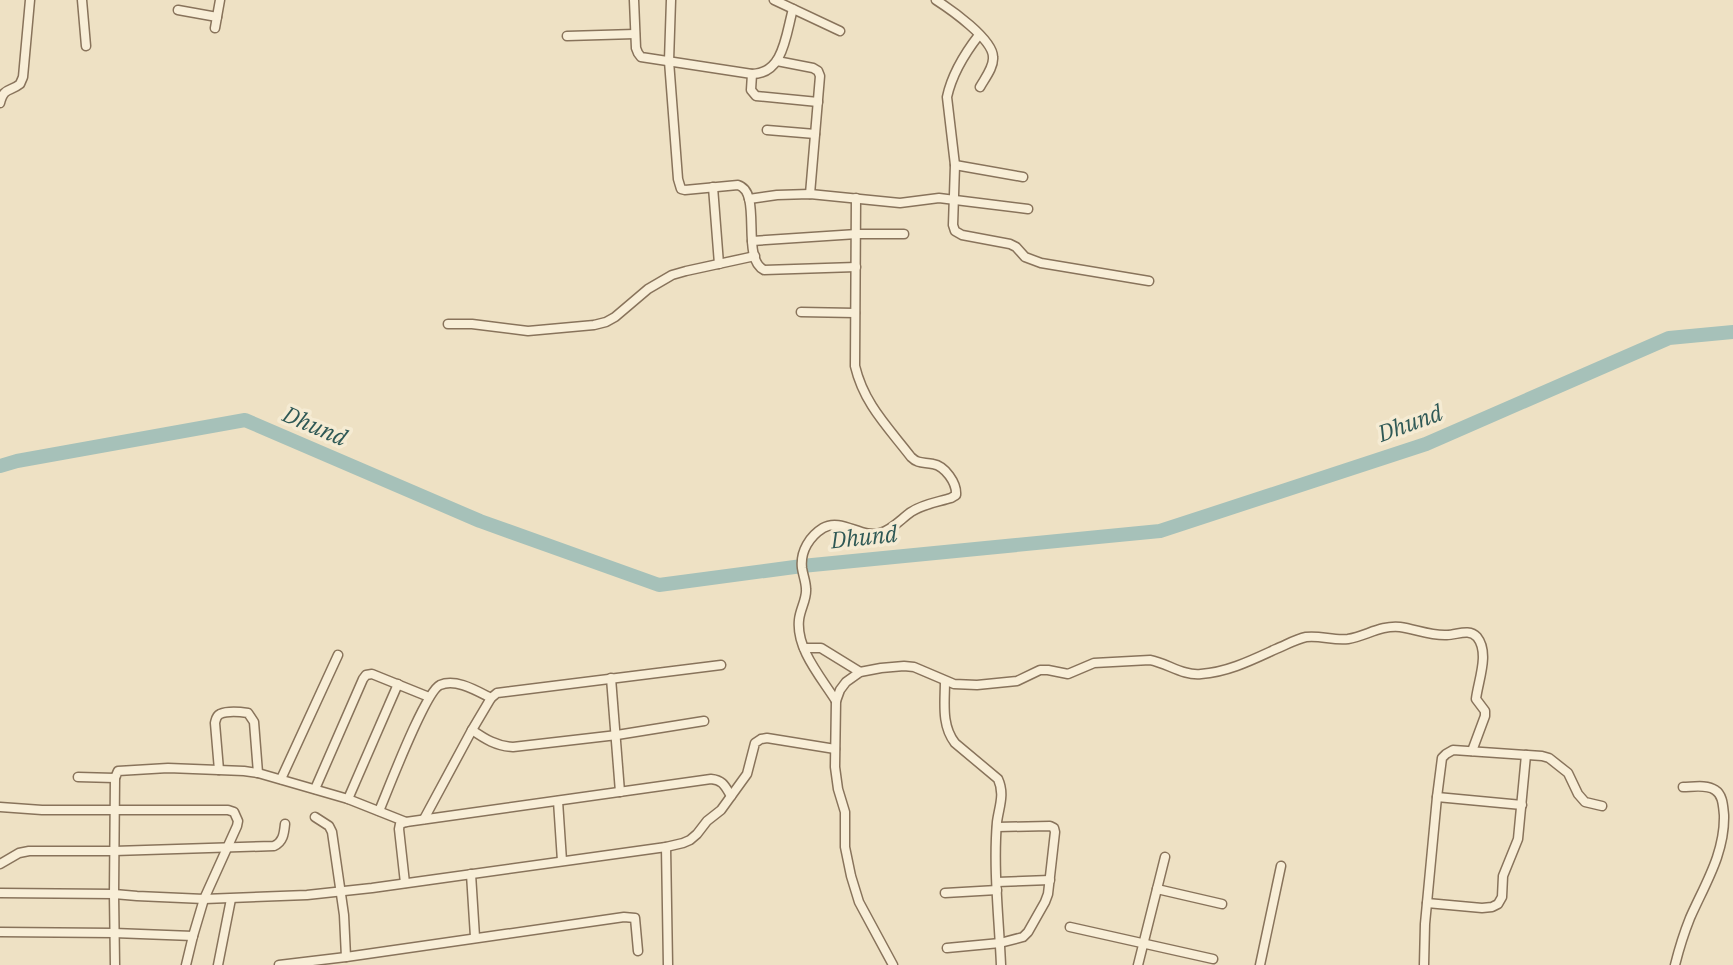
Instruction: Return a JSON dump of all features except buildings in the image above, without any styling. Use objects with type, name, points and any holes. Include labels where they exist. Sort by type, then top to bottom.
[{"type":"street","points":[[0,103],[4,89],[20,84],[23,77],[30,0]]},
{"type":"street","points":[[82,0],[86,46]]},
{"type":"street","points":[[215,28],[220,0]]},
{"type":"street","points":[[634,0],[636,47],[641,57],[752,74],[760,74],[778,61],[793,9]]},
{"type":"street","points":[[671,0],[669,61],[681,189],[743,186],[747,190],[752,241],[759,268],[856,267]]},
{"type":"street","points":[[774,0],[840,31]]},
{"type":"street","points":[[936,0],[954,12],[992,50],[992,65],[980,87]]},
{"type":"street","points":[[178,10],[217,18]]},
{"type":"street","points":[[567,36],[635,34]]},
{"type":"street","points":[[979,35],[960,63],[947,97],[955,165],[955,231],[962,235],[1010,244],[1025,257],[1041,263],[1149,281]]},
{"type":"street","points":[[778,61],[813,68],[820,76],[810,194]]},
{"type":"street","points":[[752,74],[751,90],[755,96],[818,102]]},
{"type":"street","points":[[767,130],[815,134]]},
{"type":"street","points":[[955,165],[1023,177]]},
{"type":"street","points":[[713,187],[719,264]]},
{"type":"street","points":[[749,199],[810,194],[910,203],[934,198],[1028,209]]},
{"type":"street","points":[[836,701],[800,638],[799,617],[806,594],[802,558],[804,548],[824,528],[831,525],[881,533],[918,508],[956,495],[953,481],[941,468],[935,464],[917,462],[911,457],[875,412],[862,390],[855,366],[856,198]]},
{"type":"street","points":[[752,241],[857,233],[904,234]]},
{"type":"street","points":[[448,324],[528,331],[606,322],[664,279],[686,271],[755,256]]},
{"type":"street","points":[[801,312],[855,313]]},
{"type":"street","points":[[893,965],[854,890],[845,847],[845,812],[836,778],[836,701],[839,690],[846,682],[868,669],[915,667],[945,681],[966,685],[1017,681],[1040,670],[1068,674],[1094,663],[1150,660],[1186,673],[1203,674],[1233,667],[1306,637],[1351,638],[1390,627],[1447,635],[1465,632],[1476,636],[1483,656],[1476,699],[1485,711],[1485,716],[1472,751]]},
{"type":"street","points":[[804,648],[821,648],[860,672]]},
{"type":"street","points":[[281,779],[338,655]]},
{"type":"street","points":[[424,819],[472,730],[491,698],[497,693],[721,664]]},
{"type":"street","points":[[315,789],[366,675],[372,674],[429,697]]},
{"type":"street","points":[[611,678],[620,792]]},
{"type":"street","points":[[945,681],[945,721],[950,736],[998,779],[1001,786],[997,827],[1001,965]]},
{"type":"street","points":[[379,811],[434,689],[441,684],[450,683],[470,688],[491,698]]},
{"type":"street","points":[[348,799],[398,684]]},
{"type":"street","points":[[219,770],[215,723],[217,717],[221,713],[248,713],[254,722],[257,773]]},
{"type":"street","points":[[472,730],[492,743],[513,747],[704,722]]},
{"type":"street","points":[[0,893],[231,899],[340,892],[666,847],[690,840],[721,810],[747,774],[752,749],[761,740],[767,738],[835,749]]},
{"type":"street","points":[[1424,965],[1437,797],[1441,763],[1446,754],[1453,750],[1549,758],[1568,773],[1581,799],[1602,806]]},
{"type":"street","points":[[1427,903],[1482,908],[1499,904],[1503,876],[1518,839],[1526,755]]},
{"type":"street","points":[[115,965],[115,778],[116,773],[123,769],[168,768],[257,773],[348,799],[406,822]]},
{"type":"street","points":[[78,777],[115,778]]},
{"type":"street","points":[[405,883],[398,829],[400,824],[406,822],[711,779],[723,782],[731,796]]},
{"type":"street","points":[[1675,965],[1689,919],[1720,851],[1724,826],[1723,806],[1718,792],[1712,788],[1683,787]]},
{"type":"street","points":[[1437,797],[1522,806]]},
{"type":"street","points":[[558,801],[562,861]]},
{"type":"street","points":[[0,807],[234,812],[237,816],[237,827],[204,899],[186,965]]},
{"type":"street","points":[[315,817],[329,826],[332,832],[344,915],[346,957]]},
{"type":"street","points":[[0,864],[19,853],[29,851],[274,846],[283,838],[285,824]]},
{"type":"street","points":[[947,948],[1018,939],[1028,932],[1045,902],[1050,880],[1054,828],[997,827]]},
{"type":"street","points":[[666,847],[668,965]]},
{"type":"street","points":[[1138,965],[1165,857]]},
{"type":"street","points":[[1260,965],[1281,866]]},
{"type":"street","points":[[471,874],[475,937]]},
{"type":"street","points":[[945,893],[1050,880]]},
{"type":"street","points":[[1157,889],[1222,904]]},
{"type":"street","points":[[218,965],[231,899]]},
{"type":"street","points":[[279,965],[316,963],[475,937],[631,917],[635,918],[638,951]]},
{"type":"street","points":[[1070,927],[1213,959]]},
{"type":"street","points":[[0,932],[193,936]]},
{"type":"waterway","name":"Dhund","points":[[0,466],[245,420],[480,521],[659,585],[802,566],[1160,531],[1426,444],[1669,338],[1733,332]]}]
